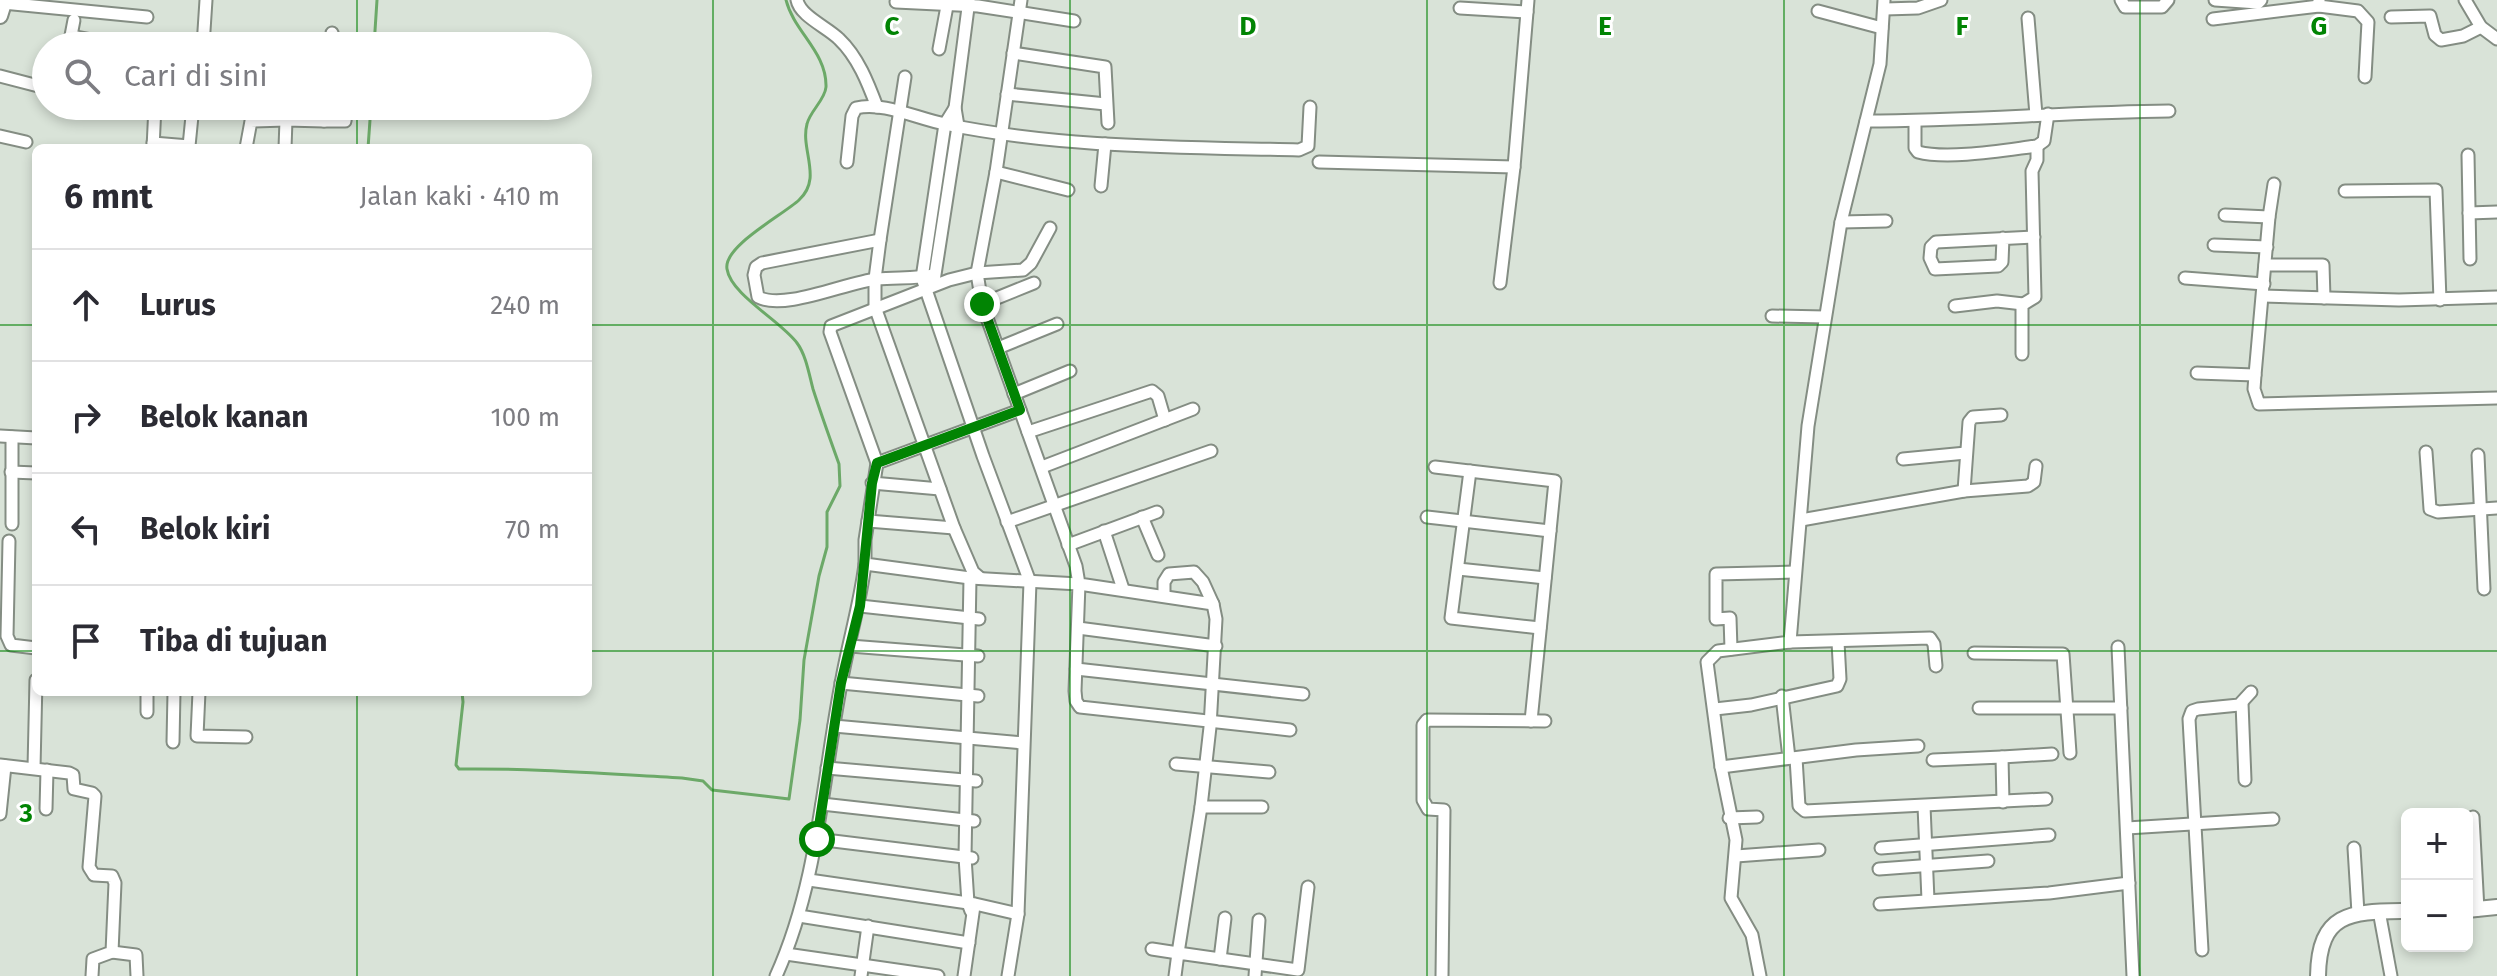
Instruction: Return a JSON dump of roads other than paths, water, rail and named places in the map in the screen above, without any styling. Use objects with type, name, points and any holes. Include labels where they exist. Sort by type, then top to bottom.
[{"type":"street","points":[[204,32],[206,0]]},
{"type":"street","points":[[797,0],[800,9],[830,30],[849,49],[877,107]]},
{"type":"street","points":[[1790,642],[1808,426],[1841,222],[1880,64],[1885,4],[1918,8],[1941,0]]},
{"type":"street","points":[[2121,0],[2125,7],[2162,7],[2168,0]]},
{"type":"street","points":[[2215,0],[2258,3],[2261,0]]},
{"type":"street","points":[[2465,0],[2481,27],[2497,39]]},
{"type":"street","points":[[896,2],[1020,6],[1074,21]]},
{"type":"street","points":[[968,3],[929,285],[973,427],[1030,582],[1018,914],[1008,976]]},
{"type":"street","points":[[2213,19],[2319,3],[2358,11],[2368,22],[2365,77]]},
{"type":"street","points":[[3,6],[147,17]]},
{"type":"street","points":[[939,49],[947,6]]},
{"type":"street","points":[[1020,6],[996,172],[977,273],[982,304],[1042,467],[1079,584],[1076,701],[1080,707],[1290,730]]},
{"type":"street","points":[[1460,8],[1527,6],[1514,167],[1500,283]]},
{"type":"street","points":[[1818,11],[1882,28]]},
{"type":"street","points":[[2391,17],[2430,16],[2436,37],[2441,40],[2463,36],[2481,27]]},
{"type":"street","points":[[1915,121],[1915,148],[1927,155],[2037,146],[2044,141],[2028,18]]},
{"type":"street","points":[[72,32],[74,20]]},
{"type":"street","points":[[1013,53],[1105,67],[1108,123]]},
{"type":"street","points":[[0,76],[32,84]]},
{"type":"street","points":[[905,77],[880,240],[875,307],[923,445],[974,576],[973,695],[968,737],[972,780],[971,906],[964,976]]},
{"type":"street","points":[[1007,94],[1106,104]]},
{"type":"street","points":[[847,162],[853,112],[858,107],[877,107],[1001,134],[1105,144],[1303,150],[1309,142],[1310,107]]},
{"type":"street","points":[[1866,121],[2169,111]]},
{"type":"street","points":[[153,144],[154,120]]},
{"type":"street","points":[[189,144],[192,120]]},
{"type":"street","points":[[285,144],[286,120]]},
{"type":"street","points":[[247,144],[251,121],[345,120]]},
{"type":"street","points":[[0,136],[26,142]]},
{"type":"street","points":[[1101,186],[1105,144]]},
{"type":"street","points":[[1955,306],[1997,301],[2023,304],[2035,297],[2032,171],[2037,160],[2037,146]]},
{"type":"street","points":[[2468,155],[2470,259]]},
{"type":"street","points":[[1319,162],[1514,167]]},
{"type":"street","points":[[996,172],[1068,190]]},
{"type":"street","points":[[2274,184],[2255,375],[2256,401],[2264,405],[2497,398]]},
{"type":"street","points":[[2345,191],[2436,190],[2440,300]]},
{"type":"street","points":[[2469,213],[2497,212]]},
{"type":"street","points":[[2225,215],[2269,217]]},
{"type":"street","points":[[1841,222],[1886,221]]},
{"type":"street","points":[[776,976],[809,880],[841,683],[860,606],[872,483],[877,463],[830,332],[833,325],[929,285],[977,273],[1023,270],[1031,263],[1050,228]]},
{"type":"street","points":[[2003,238],[2002,262],[1998,266],[1935,269],[1931,263],[1929,252],[1936,242],[2003,238],[2034,237]]},
{"type":"street","points":[[880,240],[762,263],[756,267],[754,275],[758,297],[766,300],[806,297],[875,279],[929,285]]},
{"type":"street","points":[[2214,245],[2267,247]]},
{"type":"street","points":[[2265,265],[2323,265],[2324,298]]},
{"type":"street","points":[[2185,278],[2324,298],[2440,300],[2497,297]]},
{"type":"street","points":[[982,304],[1034,283]]},
{"type":"street","points":[[2022,354],[2023,304]]},
{"type":"street","points":[[1772,316],[1825,317]]},
{"type":"street","points":[[998,348],[1057,324]]},
{"type":"street","points":[[1014,394],[1070,371]]},
{"type":"street","points":[[2197,373],[2255,375]]},
{"type":"street","points":[[1028,432],[1152,391],[1158,396],[1165,420]]},
{"type":"street","points":[[1042,467],[1193,409]]},
{"type":"street","points":[[877,463],[1020,410]]},
{"type":"street","points":[[1964,491],[1969,422],[1973,417],[2001,415]]},
{"type":"street","points":[[12,524],[11,472],[6,436],[32,438]]},
{"type":"street","points":[[1007,522],[1211,451]]},
{"type":"street","points":[[2426,452],[2430,509],[2438,512],[2497,508]]},
{"type":"street","points":[[1903,459],[1966,453]]},
{"type":"street","points":[[2478,455],[2484,589]]},
{"type":"street","points":[[1801,520],[1964,491],[2032,484],[2036,466]]},
{"type":"street","points":[[1435,467],[1555,481],[1531,721]]},
{"type":"street","points":[[1470,471],[1451,618],[1540,628]]},
{"type":"street","points":[[11,472],[32,473]]},
{"type":"street","points":[[872,483],[940,489]]},
{"type":"street","points":[[1068,545],[1157,512]]},
{"type":"street","points":[[1142,517],[1158,555]]},
{"type":"street","points":[[1427,517],[1550,531]]},
{"type":"street","points":[[868,521],[954,528]]},
{"type":"street","points":[[1104,531],[1123,589]]},
{"type":"street","points":[[9,541],[7,636],[13,646],[32,648]]},
{"type":"street","points":[[865,564],[1123,589],[1213,604]]},
{"type":"street","points":[[1458,569],[1545,578]]},
{"type":"street","points":[[1164,596],[1164,582],[1169,574],[1194,572],[1203,582],[1213,604],[1216,646],[1201,807],[1175,976]]},
{"type":"street","points":[[1731,649],[1730,618],[1716,619],[1716,574],[1795,572]]},
{"type":"street","points":[[860,606],[975,619]]},
{"type":"street","points":[[1078,628],[1216,646]]},
{"type":"street","points":[[1760,976],[1752,935],[1731,898],[1736,840],[1729,818],[1707,662],[1718,651],[1790,642],[1930,638],[1934,644],[1936,666]]},
{"type":"street","points":[[1715,709],[1751,705],[1837,686],[1840,679],[1838,642]]},
{"type":"street","points":[[850,646],[974,655]]},
{"type":"street","points":[[2118,647],[2133,976]]},
{"type":"street","points":[[1974,653],[2060,652],[2063,656],[2070,753]]},
{"type":"street","points":[[1076,669],[1303,694]]},
{"type":"street","points":[[841,683],[973,695]]},
{"type":"street","points":[[2245,780],[2242,703],[2251,692]]},
{"type":"street","points":[[34,768],[36,696]]},
{"type":"street","points":[[147,696],[147,712]]},
{"type":"street","points":[[173,742],[174,696]]},
{"type":"street","points":[[199,696],[197,736],[246,737]]},
{"type":"street","points":[[1782,696],[1799,806],[1803,811],[2046,799]]},
{"type":"street","points":[[2202,950],[2190,715],[2198,709],[2242,703]]},
{"type":"street","points":[[1979,708],[2121,708]]},
{"type":"street","points":[[1442,976],[1444,810],[1428,809],[1423,800],[1423,725],[1427,720],[1545,721]]},
{"type":"street","points":[[834,726],[1023,743]]},
{"type":"street","points":[[1721,767],[1856,750],[1918,746]]},
{"type":"street","points":[[1933,760],[2052,754]]},
{"type":"street","points":[[2002,757],[2003,802]]},
{"type":"street","points":[[1176,764],[1269,772]]},
{"type":"street","points":[[0,814],[2,765],[71,774],[74,789],[95,796],[89,867],[94,875],[110,875],[115,881],[112,952]]},
{"type":"street","points":[[827,768],[972,780]]},
{"type":"street","points":[[46,809],[47,770]]},
{"type":"street","points":[[822,804],[970,821]]},
{"type":"street","points":[[1924,806],[1928,900]]},
{"type":"street","points":[[1201,807],[1262,807]]},
{"type":"street","points":[[1729,818],[1757,817]]},
{"type":"street","points":[[2127,828],[2273,819]]},
{"type":"street","points":[[1881,848],[2049,835]]},
{"type":"street","points":[[817,839],[969,858]]},
{"type":"street","points":[[2354,848],[2358,913]]},
{"type":"street","points":[[1736,856],[1819,850]]},
{"type":"street","points":[[1879,869],[1988,861]]},
{"type":"street","points":[[809,880],[1018,914]]},
{"type":"street","points":[[1880,904],[2049,893],[2129,883]]},
{"type":"street","points":[[1152,949],[1220,959],[1256,970],[1297,973],[1308,887]]},
{"type":"street","points":[[2473,910],[2497,907]]},
{"type":"street","points":[[2379,911],[2391,976]]},
{"type":"street","points":[[2318,976],[2319,950],[2324,937],[2342,919],[2358,913],[2401,911]]},
{"type":"street","points":[[799,916],[969,943]]},
{"type":"street","points":[[1220,959],[1225,918]]},
{"type":"street","points":[[1256,970],[1259,920]]},
{"type":"street","points":[[861,976],[868,926]]},
{"type":"street","points":[[92,976],[93,959],[112,952],[136,955],[137,976]]},
{"type":"street","points":[[786,954],[938,976]]},
{"type":"waterway","points":[[375,32],[377,0]]},
{"type":"waterway","points":[[462,696],[456,765],[459,769],[682,778],[703,781],[712,790],[789,799],[800,720],[804,660],[827,547],[827,512],[840,486],[839,464],[800,348],[790,335],[737,288],[727,269],[734,251],[799,200],[809,182],[807,124],[825,92],[825,75],[786,0]]},
{"type":"waterway","points":[[368,144],[370,120]]}]
